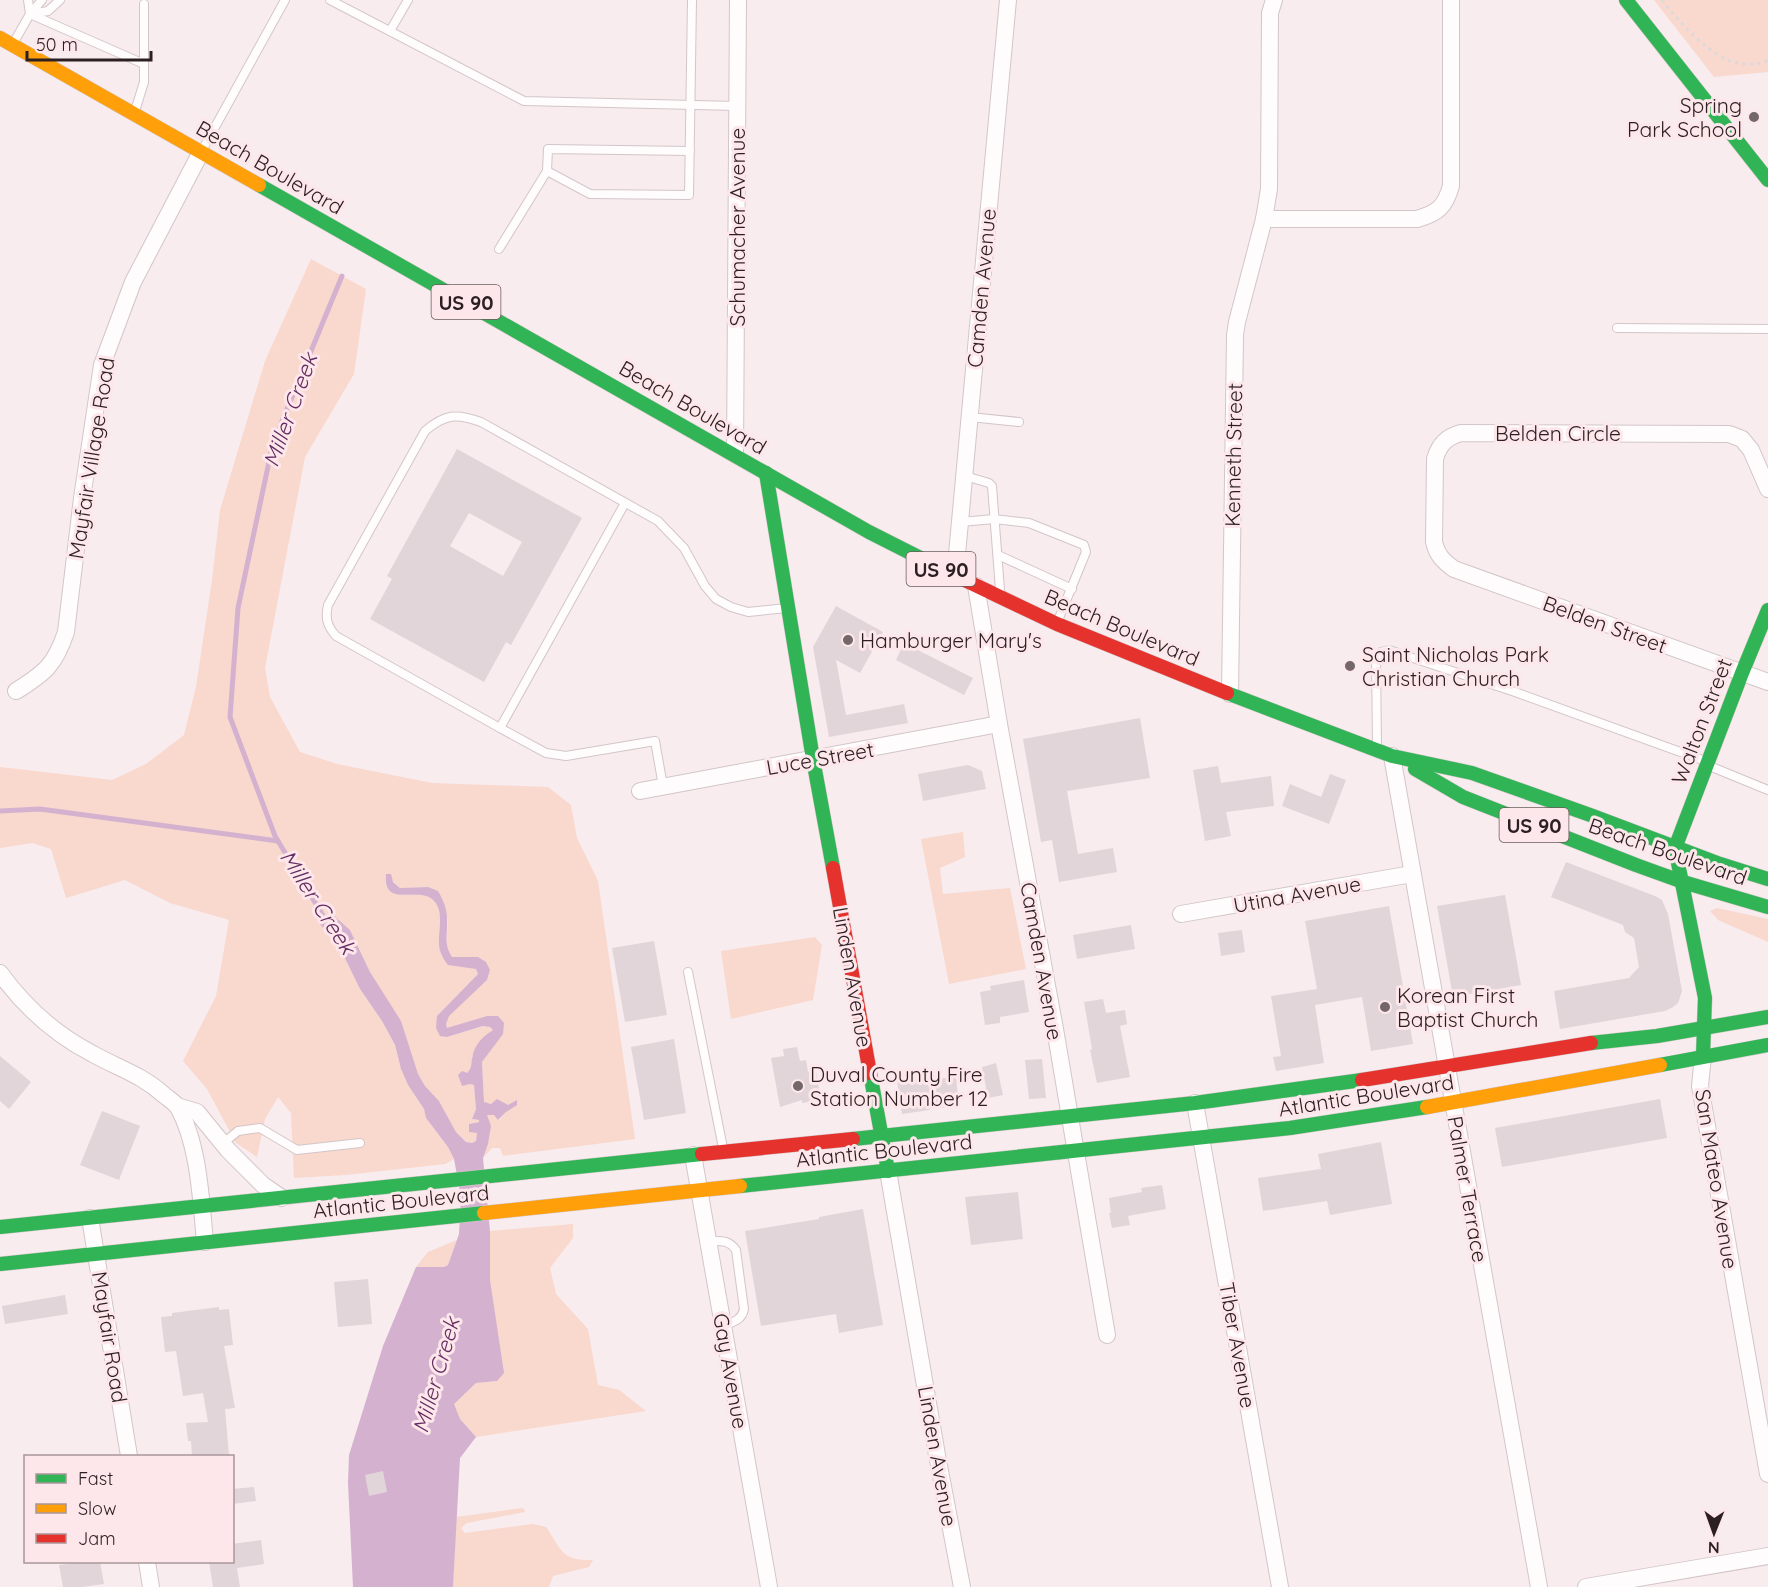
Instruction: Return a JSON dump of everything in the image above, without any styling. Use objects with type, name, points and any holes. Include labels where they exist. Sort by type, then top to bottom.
[{"type":"main road","points":[[1626,0],[1768,180]]},
{"type":"main road","name":"Beach Boulevard","points":[[0,38],[869,532],[976,586],[1057,624],[1230,694],[1385,753],[1472,773],[1675,848],[1768,879]]},
{"type":"main road","name":"Linden Avenue","points":[[766,473],[813,759],[888,1171]]},
{"type":"main road","name":"Walton Street","points":[[1675,848],[1768,610]]},
{"type":"main road","name":"Beach Boulevard","points":[[1385,753],[1463,797],[1683,882],[1768,907]]},
{"type":"main road","name":"San Mateo Avenue","points":[[1675,848],[1705,998],[1703,1056]]},
{"type":"main road","name":"Atlantic Boulevard","points":[[0,1227],[1195,1103],[1321,1087],[1768,1017]]},
{"type":"main road","name":"Atlantic Boulevard","points":[[0,1264],[1290,1128],[1453,1103],[1768,1045]]},
{"type":"street","name":"Schumacher Avenue","points":[[735,454],[738,0]]},
{"type":"street","name":"Camden Avenue","points":[[955,576],[1008,0]]},
{"type":"street","name":"Kenneth Street","points":[[1230,694],[1235,335],[1264,219],[1269,189],[1270,13],[1274,0]]},
{"type":"street","points":[[1264,219],[1417,219],[1431,215],[1441,208],[1448,198],[1451,186],[1452,0]]},
{"type":"street","name":"Mayfair Village Road","points":[[15,691],[44,672],[60,651],[66,632],[82,498],[102,365],[133,282],[201,152]]},
{"type":"street","name":"Belden Circle","points":[[1444,562],[1436,552],[1434,542],[1435,459],[1444,441],[1452,435],[1461,433],[1729,434],[1742,439],[1752,450],[1768,489]]},
{"type":"street","name":"Belden Street","points":[[1444,562],[1454,569],[1768,682]]},
{"type":"street","name":"Camden Avenue","points":[[976,586],[1107,1335]]},
{"type":"street","name":"Luce Street","points":[[640,791],[999,724]]},
{"type":"street","name":"Palmer Terrace","points":[[1385,753],[1413,874],[1539,1587]]},
{"type":"street","name":"Utina Avenue","points":[[1181,914],[1413,874]]},
{"type":"street","points":[[0,973],[23,1002],[67,1038],[93,1054],[134,1073],[158,1089],[177,1106],[197,1112],[222,1143],[263,1185],[282,1198]]},
{"type":"street","name":"San Mateo Avenue","points":[[1703,1056],[1700,1086],[1768,1474]]},
{"type":"street","name":"Tiber Avenue","points":[[1195,1103],[1280,1587]]},
{"type":"street","points":[[177,1106],[190,1139],[196,1165],[205,1242]]},
{"type":"street","name":"Gay Avenue","points":[[693,1155],[770,1587]]},
{"type":"street","name":"Linden Avenue","points":[[888,1171],[962,1587]]},
{"type":"street","name":"Mayfair Road","points":[[90,1218],[129,1455]]},
{"type":"street","points":[[1586,1587],[1768,1556]]},
{"type":"street","points":[[147,1563],[151,1587]]},
{"type":"lane","points":[[28,0],[30,14]]},
{"type":"lane","points":[[13,45],[30,14],[42,0]]},
{"type":"lane","points":[[30,14],[48,11],[60,0]]},
{"type":"lane","points":[[201,152],[285,0]]},
{"type":"lane","points":[[330,0],[524,101],[737,106]]},
{"type":"lane","points":[[390,31],[408,0]]},
{"type":"lane","points":[[547,171],[590,194],[689,195],[692,0]]},
{"type":"lane","points":[[134,114],[144,82],[144,4]]},
{"type":"lane","points":[[30,14],[144,64]]},
{"type":"lane","points":[[500,249],[547,171],[548,149],[690,151]]},
{"type":"lane","points":[[1617,328],[1768,329]]},
{"type":"lane","points":[[663,786],[655,741],[567,756],[546,753],[336,636],[329,628],[326,617],[328,605],[425,431],[436,422],[451,416],[466,417],[481,422],[658,521],[684,548],[705,586],[717,599],[731,607],[748,612],[788,608]]},
{"type":"lane","points":[[970,417],[1019,422]]},
{"type":"lane","points":[[964,476],[989,483],[992,486],[1000,597]]},
{"type":"lane","points":[[500,728],[625,503]]},
{"type":"lane","points":[[961,522],[994,519],[1029,524],[1083,545],[1086,552],[1057,624]]},
{"type":"lane","points":[[998,555],[1072,589]]},
{"type":"lane","points":[[1385,753],[1376,660],[1381,652],[1389,650],[1515,692],[1707,764],[1768,790]]},
{"type":"lane","points":[[688,972],[724,1152]]},
{"type":"lane","points":[[222,1143],[238,1131],[261,1128],[297,1149],[360,1143]]},
{"type":"lane","points":[[708,1241],[723,1240],[736,1250],[743,1316],[723,1326]]},
{"type":"path","points":[[1662,0],[1694,35],[1729,61],[1750,64],[1764,63],[1768,60]]},
{"type":"shaded area","points":[[1654,0],[1768,0],[1768,72],[1714,77]]},
{"type":"shaded area","points":[[311,259],[366,289],[354,374],[305,457],[265,668],[270,697],[300,752],[337,764],[432,783],[548,787],[571,805],[577,838],[598,881],[635,1139],[503,1156],[500,1148],[492,1148],[483,1158],[488,1144],[487,1115],[494,1115],[499,1120],[506,1112],[508,1105],[484,1103],[482,1062],[502,1034],[487,1016],[447,1029],[446,1024],[448,1016],[487,980],[490,970],[465,958],[452,958],[446,948],[448,920],[428,887],[400,888],[386,874],[386,884],[394,893],[426,895],[436,902],[440,913],[439,945],[442,957],[476,969],[478,974],[437,1016],[447,1037],[484,1026],[490,1026],[493,1030],[472,1056],[472,1069],[467,1073],[470,1084],[474,1085],[476,1109],[472,1119],[479,1120],[479,1122],[469,1124],[478,1133],[476,1141],[466,1142],[456,1132],[439,1101],[425,1086],[384,996],[350,930],[319,922],[338,944],[360,989],[382,1021],[395,1046],[408,1085],[424,1109],[426,1118],[448,1147],[454,1159],[445,1164],[294,1178],[291,1113],[278,1097],[265,1119],[257,1157],[236,1143],[207,1089],[183,1061],[216,996],[229,920],[170,903],[125,880],[66,898],[51,849],[32,843],[0,848],[0,767],[112,780],[146,764],[184,735],[196,687],[220,510],[265,361]]},
{"type":"shaded area","points":[[963,832],[965,857],[940,868],[943,894],[1010,888],[1026,969],[949,984],[921,839]]},
{"type":"shaded area","points":[[1717,908],[1768,919],[1768,942],[1718,920],[1710,911]]},
{"type":"shaded area","points":[[815,937],[822,945],[813,1000],[731,1019],[721,951]]},
{"type":"shaded area","points":[[573,1224],[573,1238],[550,1268],[556,1294],[588,1329],[598,1385],[619,1390],[646,1411],[476,1437],[460,1419],[453,1404],[476,1383],[497,1381],[490,1280],[490,1231]]},
{"type":"shaded area","points":[[457,1240],[448,1265],[416,1267],[428,1252]]},
{"type":"shaded area","points":[[522,1508],[525,1512],[467,1523],[461,1528],[465,1533],[533,1524],[546,1527],[559,1548],[568,1556],[593,1560],[589,1567],[553,1576],[549,1587],[453,1587],[456,1517]]},
{"type":"water","points":[[386,874],[391,874],[393,882],[400,888],[428,887],[438,891],[446,911],[447,943],[452,957],[478,957],[486,962],[490,970],[487,980],[449,1016],[446,1024],[447,1028],[487,1016],[498,1016],[504,1023],[503,1034],[482,1062],[484,1102],[491,1104],[497,1099],[508,1105],[517,1100],[517,1105],[498,1120],[494,1115],[487,1115],[491,1126],[483,1158],[490,1231],[490,1280],[504,1373],[497,1381],[476,1383],[454,1404],[460,1419],[476,1437],[460,1458],[453,1587],[353,1587],[348,1483],[349,1455],[383,1346],[416,1267],[448,1265],[459,1234],[461,1197],[454,1159],[448,1147],[426,1118],[424,1109],[408,1085],[395,1045],[360,989],[338,944],[318,922],[333,915],[350,930],[370,972],[401,1021],[418,1074],[425,1086],[439,1101],[456,1132],[466,1142],[476,1141],[477,1133],[469,1132],[469,1124],[479,1122],[479,1120],[472,1119],[476,1109],[474,1085],[462,1086],[458,1075],[462,1071],[467,1073],[469,1071],[477,1046],[493,1030],[483,1026],[447,1037],[440,1036],[436,1028],[437,1016],[478,974],[476,969],[448,965],[443,957],[439,947],[440,914],[436,903],[426,896],[395,894],[386,884]]},
{"type":"building","points":[[457,449],[582,518],[511,645],[506,642],[484,682],[370,619],[392,579],[387,576]],"holes":[[[469,513],[522,542],[503,576],[450,546]]]},
{"type":"building","points":[[836,606],[883,632],[860,673],[836,660],[846,715],[904,704],[908,723],[829,737],[813,647]]},
{"type":"building","points":[[904,643],[973,678],[964,695],[896,660]]},
{"type":"building","points":[[1140,718],[1150,778],[1067,791],[1078,854],[1113,848],[1117,872],[1059,882],[1052,840],[1041,842],[1023,739]]},
{"type":"building","points":[[968,765],[982,771],[986,789],[923,801],[918,774]]},
{"type":"building","points":[[1218,766],[1221,783],[1271,776],[1274,806],[1226,812],[1231,836],[1205,841],[1193,770]]},
{"type":"building","points":[[1330,774],[1346,780],[1329,824],[1282,806],[1290,784],[1321,797]]},
{"type":"building","points":[[1566,862],[1662,900],[1668,914],[1682,991],[1678,1003],[1673,1007],[1665,1011],[1560,1029],[1554,991],[1629,978],[1639,967],[1634,938],[1625,932],[1623,925],[1551,897]]},
{"type":"building","points":[[1505,895],[1521,985],[1453,997],[1437,906]]},
{"type":"building","points":[[1389,906],[1413,1044],[1371,1051],[1362,997],[1315,1005],[1324,1063],[1276,1071],[1273,1057],[1281,1056],[1271,996],[1317,989],[1305,921]]},
{"type":"building","points":[[1131,925],[1135,949],[1077,959],[1073,935]]},
{"type":"building","points":[[1242,930],[1245,952],[1221,956],[1218,933]]},
{"type":"building","points":[[654,941],[667,1015],[625,1022],[612,948]]},
{"type":"building","points":[[1024,980],[1029,1012],[1000,1017],[1000,1023],[985,1025],[980,992],[991,990],[990,986]]},
{"type":"building","points":[[1103,999],[1106,1013],[1125,1010],[1127,1024],[1120,1026],[1130,1077],[1097,1083],[1084,1002]]},
{"type":"building","points":[[674,1039],[686,1113],[644,1120],[631,1047]]},
{"type":"building","name":"Duval County Fire Station Number 12","points":[[797,1047],[800,1061],[806,1060],[808,1072],[816,1071],[821,1100],[802,1103],[802,1100],[780,1107],[771,1058],[784,1056],[783,1049]]},
{"type":"building","points":[[0,1056],[31,1082],[9,1109],[0,1101]]},
{"type":"building","points":[[1042,1059],[1046,1098],[1029,1099],[1025,1060]]},
{"type":"building","points":[[996,1063],[1003,1095],[988,1098],[982,1067]]},
{"type":"building","points":[[918,1071],[920,1080],[956,1077],[959,1106],[902,1114],[896,1074]]},
{"type":"building","points":[[1660,1099],[1667,1138],[1502,1167],[1495,1128]]},
{"type":"building","points":[[102,1111],[140,1126],[119,1180],[80,1165]]},
{"type":"building","points":[[1381,1142],[1392,1204],[1330,1215],[1327,1201],[1263,1211],[1258,1178],[1321,1169],[1318,1154]]},
{"type":"building","points":[[1162,1185],[1166,1209],[1128,1216],[1130,1225],[1112,1228],[1109,1198],[1142,1192],[1141,1188]]},
{"type":"building","points":[[1018,1192],[1023,1239],[971,1245],[965,1197]]},
{"type":"building","points":[[863,1209],[883,1325],[839,1333],[836,1314],[761,1326],[745,1231]]},
{"type":"building","points":[[368,1279],[372,1324],[338,1327],[334,1282]]},
{"type":"building","points":[[65,1295],[68,1314],[5,1324],[2,1306]]},
{"type":"building","points":[[219,1307],[219,1310],[229,1309],[233,1345],[224,1346],[235,1408],[225,1409],[229,1455],[192,1455],[186,1423],[208,1422],[203,1393],[183,1396],[176,1351],[165,1352],[161,1317],[172,1316],[172,1313]]},
{"type":"building","points":[[383,1471],[387,1492],[369,1496],[365,1475]]},
{"type":"building","points":[[254,1487],[256,1501],[234,1504],[234,1489]]},
{"type":"building","points":[[261,1540],[264,1564],[237,1568],[240,1587],[213,1587],[209,1563],[234,1563],[234,1544]]},
{"type":"building","points":[[100,1563],[104,1584],[63,1587],[59,1565]]},
{"type":"waterway","name":"Miller Creek","points":[[325,919],[275,836],[230,717],[238,608],[273,443],[342,276]]},
{"type":"waterway","points":[[0,811],[40,809],[278,841]]},
{"type":"traffic: fast","points":[[1626,0],[1768,180]]},
{"type":"traffic: fast","points":[[259,185],[869,532],[952,574]]},
{"type":"traffic: fast","points":[[766,473],[833,868]]},
{"type":"traffic: fast","points":[[1703,1056],[1705,998],[1675,848],[1768,610]]},
{"type":"traffic: fast","points":[[1227,693],[1392,756],[1472,773],[1720,864],[1768,879]]},
{"type":"traffic: fast","points":[[1415,769],[1463,797],[1636,865],[1683,882],[1768,907]]},
{"type":"traffic: fast","points":[[1591,1043],[1657,1036],[1768,1017]]},
{"type":"traffic: fast","points":[[1660,1065],[1768,1045]]},
{"type":"traffic: fast","points":[[870,1073],[888,1171]]},
{"type":"traffic: fast","points":[[853,1139],[1195,1103],[1362,1080]]},
{"type":"traffic: fast","points":[[740,1186],[1290,1128],[1427,1107]]},
{"type":"traffic: fast","points":[[0,1227],[702,1154]]},
{"type":"traffic: fast","points":[[0,1264],[484,1213]]},
{"type":"traffic: slow","points":[[0,38],[259,185]]},
{"type":"traffic: slow","points":[[1427,1107],[1660,1065]]},
{"type":"traffic: slow","points":[[484,1213],[740,1186]]},
{"type":"traffic: jam","points":[[952,574],[1057,624],[1227,693]]},
{"type":"traffic: jam","points":[[833,868],[870,1073]]},
{"type":"traffic: jam","points":[[1362,1080],[1591,1043]]},
{"type":"traffic: jam","points":[[702,1154],[853,1139]]},
{"type":"place","name":"Spring Park School","points":[[1754,117]]},
{"type":"place","name":"Hamburger Mary's","points":[[848,640]]},
{"type":"place","name":"Saint Nicholas Park Christian Church","points":[[1350,666]]},
{"type":"place","name":"Korean First Baptist Church","points":[[1385,1007]]},
{"type":"place","name":"Duval County Fire Station Number 12","points":[[798,1086]]}]
